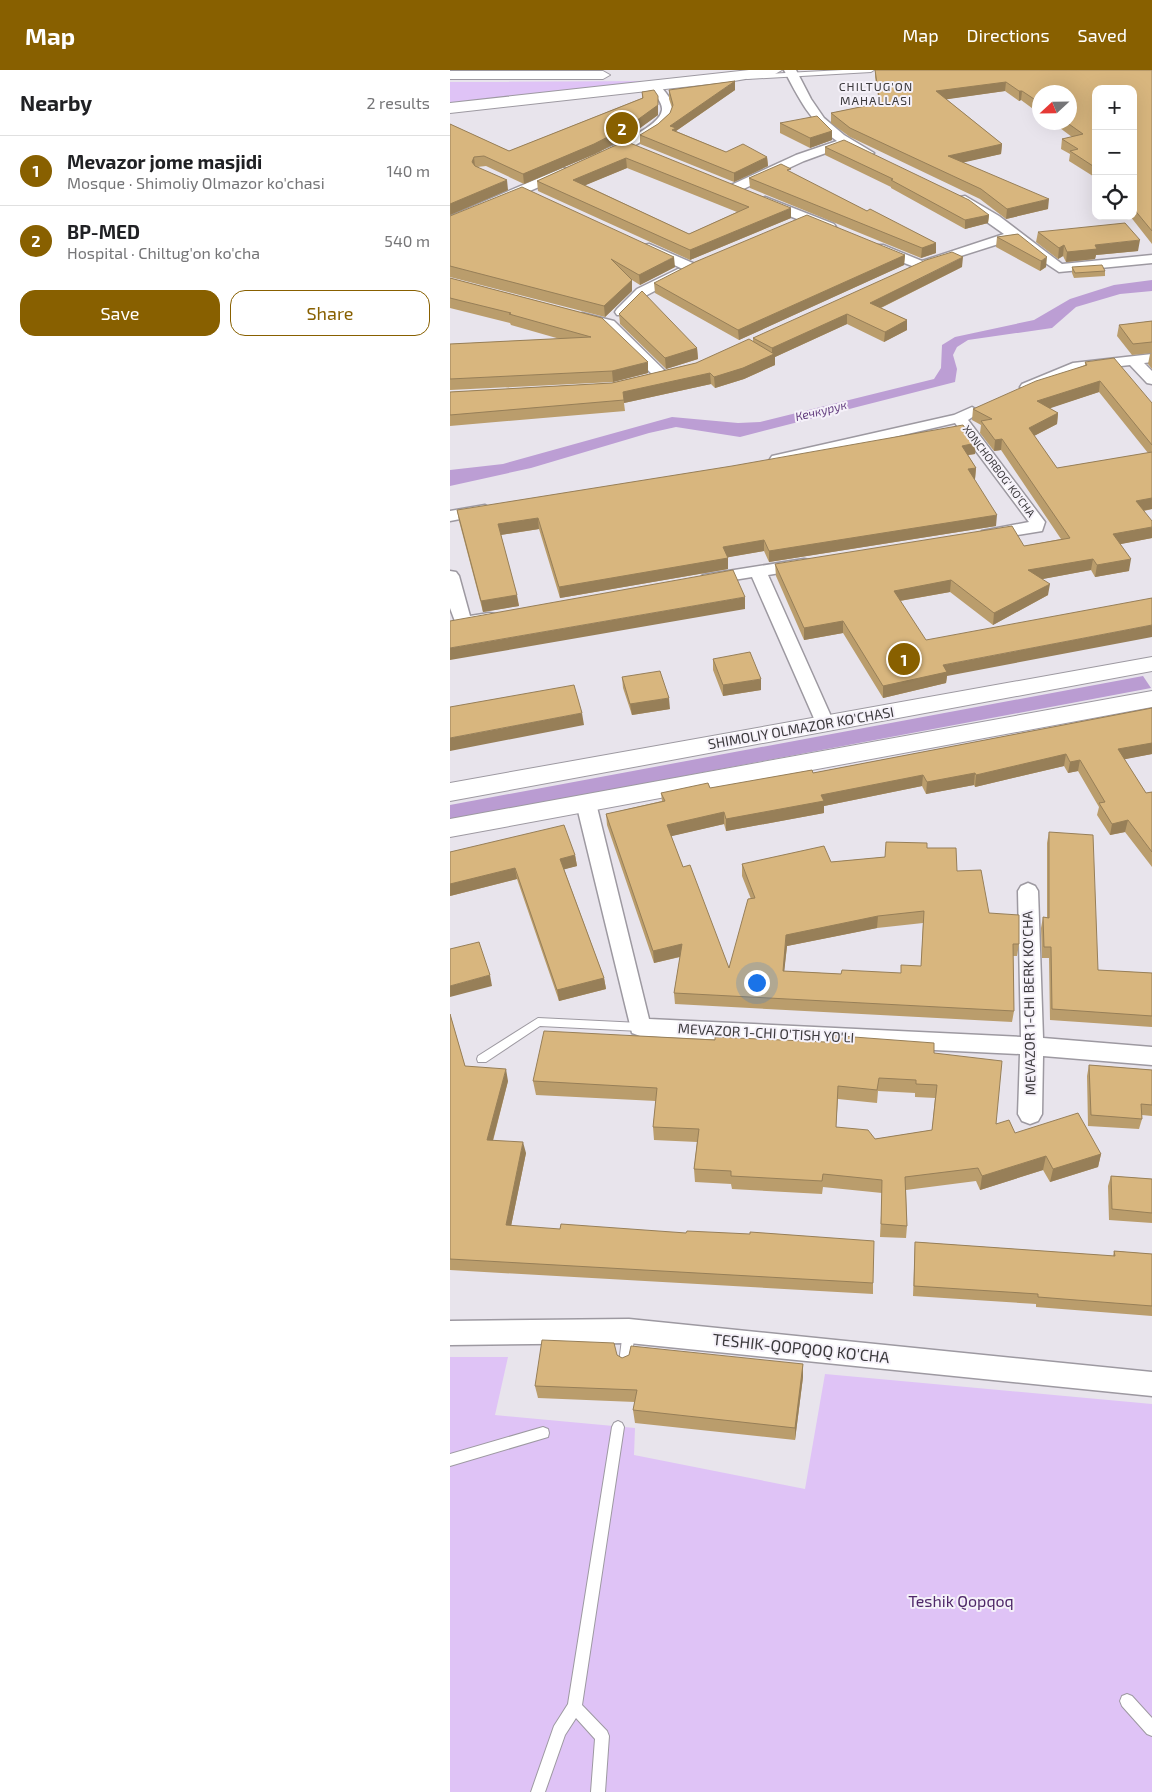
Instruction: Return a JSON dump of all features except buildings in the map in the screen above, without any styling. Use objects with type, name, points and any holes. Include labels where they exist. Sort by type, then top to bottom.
[{"type":"main road","points":[[640,75],[747,70]]},
{"type":"main road","points":[[450,108],[728,78],[775,70]]},
{"type":"main road","points":[[450,75],[640,75],[728,78]]},
{"type":"main road","name":"SHIMOLIY OLMAZOR KO'CHASI","points":[[450,792],[1152,664]]},
{"type":"main road","points":[[450,828],[1152,699]]},
{"type":"street","points":[[791,72],[802,95],[818,120],[845,142],[879,158]]},
{"type":"street","points":[[595,158],[626,144],[663,122],[666,117],[667,107],[655,86]]},
{"type":"street","points":[[841,232],[730,187],[845,142]]},
{"type":"street","points":[[626,144],[644,152]]},
{"type":"street","points":[[450,221],[577,166]]},
{"type":"street","points":[[506,182],[540,198]]},
{"type":"street","points":[[956,195],[974,204],[1013,236],[1059,268],[1152,259]]},
{"type":"street","points":[[790,226],[808,218]]},
{"type":"street","points":[[902,273],[920,265],[1013,236]]},
{"type":"street","points":[[609,324],[642,292],[694,265],[637,243]]},
{"type":"street","points":[[867,243],[920,265]]},
{"type":"street","points":[[572,314],[609,324],[667,375],[642,381]]},
{"type":"street","points":[[1013,393],[1068,369],[1152,358]]},
{"type":"street","points":[[1134,361],[1152,380]]},
{"type":"street","name":"XONCHORBOG' KO'CHA","points":[[760,463],[959,418],[986,406]]},
{"type":"street","name":"XONCHORBOG' KO'CHA","points":[[959,418],[1037,522],[1036,527],[969,538]]},
{"type":"street","points":[[450,516],[499,508]]},
{"type":"street","points":[[690,583],[825,560]]},
{"type":"street","points":[[758,571],[825,724]]},
{"type":"street","points":[[450,576],[462,620],[469,622],[507,615]]},
{"type":"street","points":[[586,803],[640,1027]]},
{"type":"street","name":"MEVAZOR 1-CHI BERK KO'CHA","points":[[1028,891],[1032,1046],[1030,1114]]},
{"type":"street","name":"MEVAZOR 1-CHI O'TISH YO'LI","points":[[640,1027],[1032,1046],[1152,1056]]},
{"type":"street","name":"TESHIK-QOPQOQ KO'CHA","points":[[450,1333],[629,1331],[1152,1384]]},
{"type":"lane","points":[[728,78],[791,72],[871,70]]},
{"type":"lane","points":[[482,1059],[538,1022],[640,1027]]},
{"type":"lane","points":[[625,1363],[629,1331]]},
{"type":"lane","points":[[538,1792],[559,1731],[575,1707],[618,1427]]},
{"type":"lane","points":[[450,1460],[543,1433]]},
{"type":"lane","points":[[1127,1701],[1152,1730]]},
{"type":"lane","points":[[575,1707],[602,1736],[598,1792]]},
{"type":"green space","points":[[657,81],[450,104],[450,82]]},
{"type":"green space","name":"Teshik Qopqoq","points":[[450,1357],[508,1357],[495,1415],[635,1428],[634,1455],[805,1489],[825,1374],[1152,1404],[1152,1792],[450,1792]]},
{"type":"shaded area","points":[[1143,676],[1151,688],[450,820],[450,805]]},
{"type":"water","name":"Кечкурук","points":[[1152,280],[1152,291],[1120,294],[1076,307],[1052,328],[968,340],[957,347],[953,355],[957,369],[955,382],[740,437],[676,427],[649,433],[531,468],[450,486],[450,470],[503,464],[672,417],[738,423],[760,422],[934,379],[941,368],[942,345],[955,337],[1034,320],[1070,299],[1114,285]]},
{"type":"place","name":"BP-MED","points":[[622,128]]},
{"type":"place","name":"Mevazor jome masjidi","points":[[904,659]]},
{"type":"district","name":"CHILTUG'ON MAHALLASI","points":[[876,94]]}]
